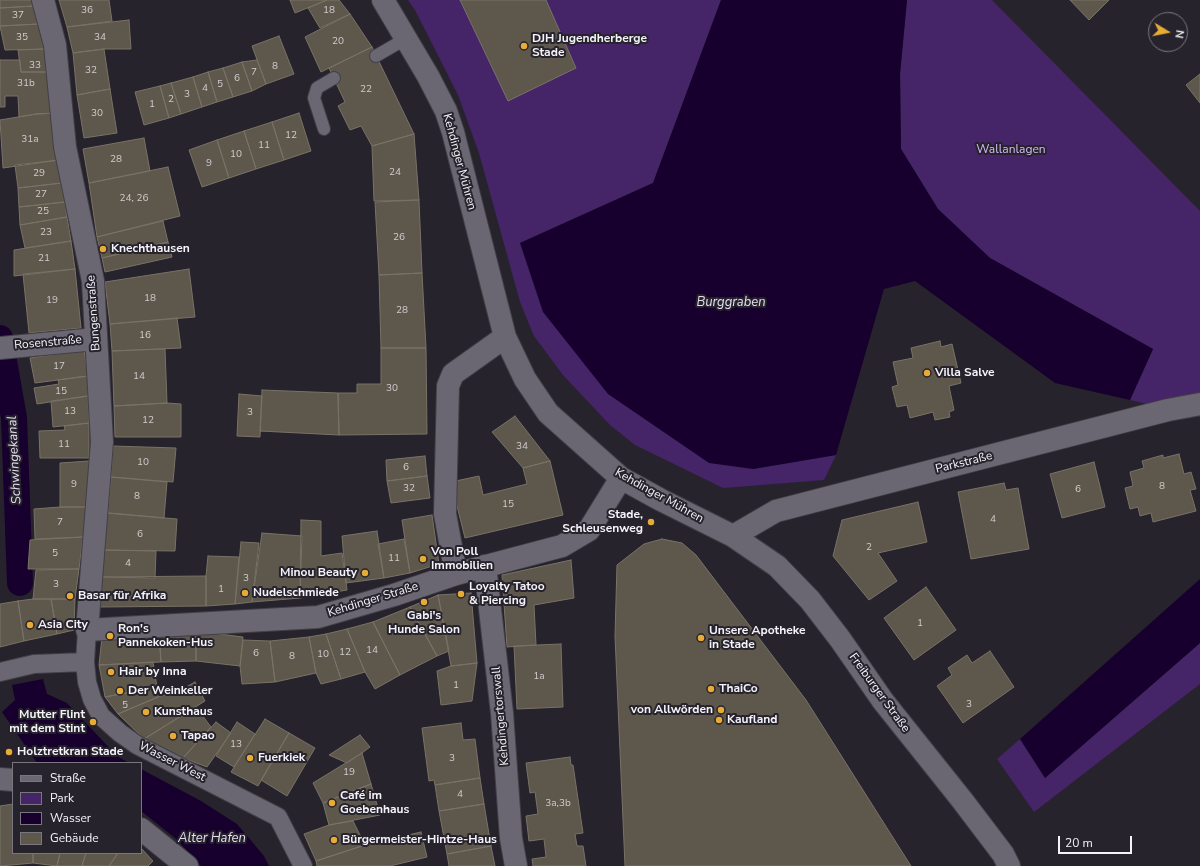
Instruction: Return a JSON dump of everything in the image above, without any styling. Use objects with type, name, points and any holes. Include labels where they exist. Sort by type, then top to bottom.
[{"type":"street","name":"Bungenstraße","points":[[43,0],[55,45],[65,147],[93,281],[102,442],[87,630]]},
{"type":"street","name":"Kehdinger Mühren","points":[[383,0],[407,38],[446,111],[453,132],[505,337],[525,379],[548,413],[621,478],[733,536]]},
{"type":"street","points":[[456,574],[445,514],[448,386],[453,374],[505,337]]},
{"type":"street","name":"Rosenstraße","points":[[9,347],[96,339]]},
{"type":"street","name":"Parkstraße","points":[[733,536],[776,511],[1168,410],[1200,404]]},
{"type":"street","name":"Kehdinger Straße","points":[[87,630],[318,617],[456,574],[562,546],[589,530],[621,478]]},
{"type":"street","name":"Freiburger Straße","points":[[733,536],[777,566],[810,600],[840,639],[883,701],[998,848],[1009,866]]},
{"type":"street","name":"Kehdingertorswall","points":[[485,566],[502,713],[511,838],[516,866]]},
{"type":"street","name":"Wasser West","points":[[87,630],[85,662],[87,682],[92,699],[101,716],[120,733],[138,745],[278,817],[303,866]]},
{"type":"street","points":[[0,672],[34,664],[85,662]]},
{"type":"street","points":[[0,780],[12,780]]},
{"type":"street","points":[[142,830],[187,866]]},
{"type":"lane","points":[[376,56],[407,38]]},
{"type":"lane","points":[[324,129],[314,98],[316,88],[334,78]]},
{"type":"green space","points":[[408,0],[721,0],[653,183],[520,243],[753,469],[836,455],[824,480],[723,488],[635,445],[610,425],[563,375],[534,336],[520,302],[479,153],[458,95],[415,10]]},
{"type":"green space","name":"Wallanlagen","points":[[907,0],[992,0],[1200,211],[1200,417],[1130,400],[1153,349],[990,258],[938,209],[901,149],[900,74]]},
{"type":"green space","points":[[1200,643],[1200,684],[1034,812],[997,759],[1020,739],[1045,778]]},
{"type":"water","name":"Burggraben","points":[[721,0],[907,0],[900,74],[901,149],[938,209],[990,258],[1153,349],[1130,400],[1055,383],[915,281],[884,289],[836,455],[753,469],[709,463],[608,394],[543,312],[520,243],[653,183]]},
{"type":"water","points":[[1200,579],[1200,643],[1045,778],[1020,739]]},
{"type":"water","points":[[43,679],[47,694],[67,703],[117,756],[127,762],[36,762],[2,712],[15,700],[12,685]]},
{"type":"water","name":"Alter Hafen","points":[[142,770],[201,801],[237,824],[264,856],[269,866],[201,866],[175,838],[142,812]]},
{"type":"building","points":[[0,0],[33,0],[34,6],[0,8]]},
{"type":"building","points":[[59,0],[109,0],[112,21],[67,27]]},
{"type":"building","points":[[290,0],[327,0],[295,13]]},
{"type":"building","points":[[327,0],[339,0],[350,14],[320,28],[308,8]]},
{"type":"building","name":"DJH Jugendherberge Stade","points":[[460,0],[546,0],[576,68],[508,101]]},
{"type":"building","points":[[1070,0],[1109,0],[1089,20]]},
{"type":"building","points":[[34,6],[39,24],[0,26],[0,8]]},
{"type":"building","points":[[350,14],[372,47],[321,72],[305,37]]},
{"type":"building","points":[[129,20],[131,49],[104,49],[73,53],[67,27]]},
{"type":"building","points":[[39,24],[45,49],[5,50],[0,26]]},
{"type":"building","points":[[279,36],[294,74],[266,84],[252,46]]},
{"type":"building","points":[[372,47],[414,134],[372,146],[361,126],[350,130],[338,106],[345,102],[329,68]]},
{"type":"building","points":[[45,49],[51,72],[21,72],[18,50]]},
{"type":"building","points":[[104,49],[110,89],[77,95],[73,53]]},
{"type":"building","points":[[0,60],[20,60],[21,72],[51,72],[57,113],[36,114],[19,117],[18,96],[5,96],[5,107],[0,107]]},
{"type":"building","points":[[257,60],[266,84],[252,91],[242,62]]},
{"type":"building","points":[[242,62],[252,91],[233,97],[223,68]]},
{"type":"building","points":[[223,68],[233,97],[217,102],[208,72]]},
{"type":"building","points":[[208,72],[217,102],[202,107],[193,77]]},
{"type":"building","points":[[1200,74],[1200,103],[1186,85]]},
{"type":"building","points":[[193,77],[202,107],[181,114],[171,83]]},
{"type":"building","points":[[171,83],[181,114],[169,118],[160,86]]},
{"type":"building","points":[[160,86],[169,118],[144,125],[135,92]]},
{"type":"building","points":[[110,89],[117,133],[84,138],[77,95]]},
{"type":"building","points":[[57,113],[59,160],[3,168],[0,120],[36,114]]},
{"type":"building","points":[[299,113],[311,151],[284,160],[272,122]]},
{"type":"building","points":[[272,122],[284,160],[256,169],[244,131]]},
{"type":"building","points":[[244,131],[256,169],[229,178],[217,140]]},
{"type":"building","points":[[414,134],[419,200],[374,201],[372,146]]},
{"type":"building","points":[[144,138],[150,171],[89,183],[83,149]]},
{"type":"building","points":[[217,140],[229,178],[202,187],[189,150]]},
{"type":"building","points":[[59,160],[62,183],[18,188],[15,165]]},
{"type":"building","points":[[168,167],[180,216],[97,237],[89,183]]},
{"type":"building","points":[[62,183],[65,202],[19,207],[18,188]]},
{"type":"building","points":[[419,200],[422,273],[379,275],[375,202]]},
{"type":"building","points":[[65,202],[67,217],[20,225],[19,207]]},
{"type":"building","points":[[67,217],[71,241],[25,248],[20,225]]},
{"type":"building","points":[[163,221],[168,242],[102,258],[97,237]]},
{"type":"building","points":[[71,241],[75,269],[14,276],[14,250]]},
{"type":"building","points":[[168,242],[172,257],[105,272],[102,258]]},
{"type":"building","points":[[75,269],[81,328],[29,333],[23,274]]},
{"type":"building","points":[[189,269],[195,317],[110,324],[105,282]]},
{"type":"building","points":[[422,273],[426,348],[381,348],[379,275]]},
{"type":"building","points":[[177,318],[181,348],[112,351],[110,324]]},
{"type":"building","name":"Villa Salve","points":[[940,341],[941,347],[952,344],[961,383],[949,386],[954,410],[949,412],[950,417],[935,420],[933,412],[910,418],[907,405],[897,407],[892,387],[898,385],[893,362],[913,358],[911,348]]},
{"type":"building","points":[[381,348],[426,348],[427,434],[339,435],[338,393],[357,393],[357,384],[381,384]]},
{"type":"building","points":[[165,349],[167,403],[114,406],[112,351]]},
{"type":"building","points":[[84,350],[88,376],[35,383],[30,358]]},
{"type":"building","points":[[88,376],[88,396],[37,404],[34,388],[59,384],[58,380]]},
{"type":"building","points":[[262,390],[338,393],[339,435],[260,431]]},
{"type":"building","points":[[239,394],[262,396],[260,437],[237,436]]},
{"type":"building","points":[[88,396],[89,423],[53,427],[51,401]]},
{"type":"building","points":[[167,403],[181,404],[181,437],[115,437],[114,406]]},
{"type":"building","points":[[515,416],[550,461],[523,468],[492,432]]},
{"type":"building","points":[[89,423],[89,458],[40,458],[39,431],[65,430],[64,426]]},
{"type":"building","points":[[113,446],[176,448],[173,482],[111,477]]},
{"type":"building","points":[[1179,454],[1184,474],[1191,472],[1196,489],[1190,490],[1196,511],[1153,522],[1151,513],[1140,516],[1138,507],[1130,509],[1125,488],[1133,486],[1130,472],[1144,468],[1142,461],[1163,455],[1163,458]]},
{"type":"building","points":[[425,456],[427,476],[387,481],[386,460]]},
{"type":"building","points":[[89,461],[87,507],[60,507],[60,463]]},
{"type":"building","points":[[550,461],[563,515],[465,538],[451,482],[479,476],[483,495],[527,484],[523,468]]},
{"type":"building","points":[[1094,462],[1105,507],[1062,518],[1050,474]]},
{"type":"building","points":[[427,476],[430,498],[391,503],[387,481]]},
{"type":"building","points":[[111,477],[167,482],[164,518],[108,513]]},
{"type":"building","points":[[1004,483],[1006,490],[1018,488],[1029,549],[971,559],[958,492]]},
{"type":"building","points":[[918,502],[927,542],[878,553],[897,581],[869,600],[833,556],[842,520]]},
{"type":"building","points":[[87,507],[83,537],[35,539],[34,509]]},
{"type":"building","points":[[108,513],[177,519],[175,551],[101,550]]},
{"type":"building","points":[[432,515],[439,564],[410,573],[402,520]]},
{"type":"building","points":[[301,520],[321,521],[321,556],[342,553],[347,590],[300,598]]},
{"type":"building","points":[[377,531],[384,578],[346,583],[342,536]]},
{"type":"building","points":[[262,533],[302,536],[300,598],[252,602]]},
{"type":"building","points":[[83,537],[79,569],[28,569],[30,540]]},
{"type":"building","points":[[404,539],[410,573],[384,578],[378,544]]},
{"type":"building","name":"Kaufland","points":[[662,539],[682,543],[696,555],[806,700],[911,866],[625,866],[615,636],[617,565],[644,544]]},
{"type":"building","points":[[241,542],[259,543],[252,602],[235,604]]},
{"type":"building","points":[[101,550],[156,551],[155,578],[101,577]]},
{"type":"building","points":[[208,556],[239,557],[235,604],[206,606]]},
{"type":"building","points":[[571,560],[574,598],[534,605],[536,645],[507,647],[502,575]]},
{"type":"building","points":[[79,569],[75,599],[33,599],[36,570]]},
{"type":"building","points":[[206,576],[206,606],[99,607],[101,577]]},
{"type":"building","points":[[926,587],[956,630],[914,660],[884,618]]},
{"type":"building","points":[[471,593],[477,663],[451,666],[438,595]]},
{"type":"building","points":[[438,595],[449,651],[437,656],[410,607]]},
{"type":"building","points":[[51,599],[57,634],[24,641],[18,601]]},
{"type":"building","points":[[51,599],[75,599],[74,630],[57,634]]},
{"type":"building","points":[[18,601],[24,641],[0,647],[0,604]]},
{"type":"building","points":[[410,607],[437,656],[400,675],[373,622]]},
{"type":"building","points":[[373,622],[400,675],[375,689],[365,672],[347,629]]},
{"type":"building","points":[[347,629],[365,672],[341,679],[326,634]]},
{"type":"building","points":[[196,631],[196,661],[161,662],[159,633]]},
{"type":"building","points":[[196,631],[243,637],[240,666],[196,661]]},
{"type":"building","points":[[159,633],[161,662],[99,665],[102,637]]},
{"type":"building","points":[[326,634],[341,679],[321,684],[316,673],[309,637]]},
{"type":"building","points":[[309,637],[316,673],[275,682],[270,641]]},
{"type":"building","points":[[243,640],[270,641],[275,682],[242,684],[240,666]]},
{"type":"building","points":[[561,644],[563,707],[517,709],[514,646]]},
{"type":"building","points":[[990,651],[1014,687],[963,723],[937,686],[952,675],[948,668],[967,655],[972,663]]},
{"type":"building","points":[[153,662],[157,687],[105,697],[99,665]]},
{"type":"building","points":[[477,663],[472,701],[441,705],[437,671],[451,666]]},
{"type":"building","points":[[195,682],[205,701],[144,739],[118,714],[172,692],[174,694]]},
{"type":"building","points":[[157,687],[158,697],[118,714],[105,697]]},
{"type":"building","points":[[196,707],[211,727],[183,758],[144,739]]},
{"type":"building","points":[[265,719],[289,733],[258,786],[231,772]]},
{"type":"building","points":[[216,722],[231,733],[207,767],[183,758]]},
{"type":"building","points":[[237,722],[255,734],[234,767],[216,756]]},
{"type":"building","points":[[461,723],[463,740],[475,739],[480,778],[435,785],[434,780],[429,781],[422,728]]},
{"type":"building","points":[[289,733],[315,748],[287,796],[261,780]]},
{"type":"building","points":[[360,735],[370,747],[347,763],[329,755]]},
{"type":"building","points":[[362,753],[371,784],[323,803],[313,783]]},
{"type":"building","points":[[570,757],[571,765],[573,765],[583,833],[575,834],[577,846],[583,846],[586,866],[533,866],[532,859],[546,857],[544,839],[529,841],[526,816],[538,814],[535,792],[530,793],[526,763]]},
{"type":"building","points":[[480,778],[484,804],[439,811],[435,785]]},
{"type":"building","points":[[371,784],[380,815],[329,825],[323,803]]},
{"type":"building","points":[[12,804],[12,854],[33,854],[33,863],[0,866],[0,806]]},
{"type":"building","points":[[484,804],[491,846],[447,854],[439,811]]},
{"type":"building","name":"Bürgermeister-Hintze-Haus","points":[[353,821],[365,845],[316,861],[304,834],[329,825]]},
{"type":"building","points":[[421,832],[427,857],[390,866],[317,866],[316,861],[365,845]]},
{"type":"building","points":[[491,846],[495,866],[449,866],[447,854]]},
{"type":"building","points":[[142,849],[153,861],[148,866],[109,866],[117,854],[142,854]]},
{"type":"building","points":[[33,854],[60,854],[57,866],[33,863]]},
{"type":"building","points":[[60,854],[86,854],[82,866],[57,866]]},
{"type":"building","points":[[86,854],[117,854],[109,866],[82,865]]},
{"type":"waterway","name":"Schwingekanal","points":[[0,338],[14,418],[20,583]]},
{"type":"place","name":"DJH Jugendherberge Stade","points":[[524,46]]},
{"type":"place","name":"Knechthausen","points":[[103,249]]},
{"type":"place","name":"Villa Salve","points":[[927,373]]},
{"type":"place","name":"Stade, Schleusenweg","points":[[651,522]]},
{"type":"place","name":"Von Poll Immobilien","points":[[423,559]]},
{"type":"place","name":"Minou Beauty","points":[[365,573]]},
{"type":"place","name":"Nudelschmiede","points":[[245,593]]},
{"type":"place","name":"Loyalty Tatoo & Piercing","points":[[461,594]]},
{"type":"place","name":"Basar für Afrika","points":[[70,596]]},
{"type":"place","name":"Gabi's Hunde Salon","points":[[424,602]]},
{"type":"place","name":"Asia City","points":[[30,625]]},
{"type":"place","name":"Ron's Pannekoken-Hus","points":[[110,636]]},
{"type":"place","name":"Unsere Apotheke in Stade","points":[[701,638]]},
{"type":"place","name":"Hair by Inna","points":[[111,672]]},
{"type":"place","name":"ThaiCo","points":[[711,689]]},
{"type":"place","name":"Der Weinkeller","points":[[120,691]]},
{"type":"place","name":"von Allwörden","points":[[721,710]]},
{"type":"place","name":"Kunsthaus","points":[[146,712]]},
{"type":"place","name":"Kaufland","points":[[719,720]]},
{"type":"place","name":"Mutter Flint mit dem Stint","points":[[93,722]]},
{"type":"place","name":"Tapao","points":[[173,736]]},
{"type":"place","name":"Holztretkran Stade","points":[[9,752]]},
{"type":"place","name":"Fuerkiek","points":[[250,758]]},
{"type":"place","name":"Café im Goebenhaus","points":[[332,803]]},
{"type":"place","name":"Bürgermeister-Hintze-Haus","points":[[334,840]]}]
